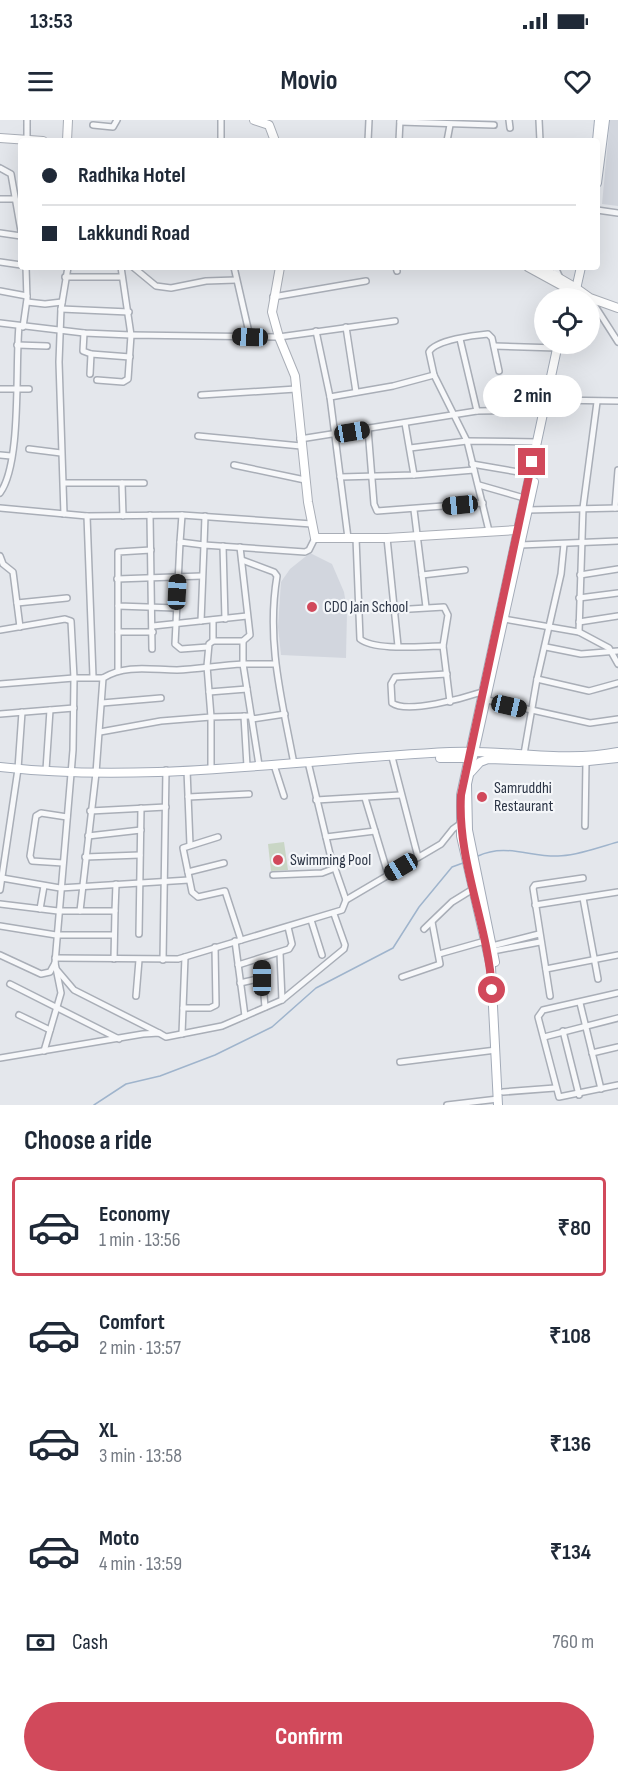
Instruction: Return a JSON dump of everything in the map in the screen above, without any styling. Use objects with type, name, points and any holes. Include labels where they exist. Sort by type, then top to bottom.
[{"type":"main road","points":[[597,138],[599,120]]},
{"type":"main road","points":[[600,159],[605,120]]},
{"type":"main road","points":[[572,288],[575,270]]},
{"type":"main road","points":[[573,288],[580,270]]},
{"type":"main road","points":[[465,833],[460,824],[467,773],[517,530],[558,354]]},
{"type":"main road","points":[[484,696],[504,619],[552,400],[559,354]]},
{"type":"main road","points":[[454,755],[475,739]]},
{"type":"main road","points":[[475,739],[488,756]]},
{"type":"main road","points":[[467,773],[488,756],[524,754],[592,756],[618,752]]},
{"type":"main road","points":[[454,755],[467,773],[465,833],[490,946],[501,1100]]},
{"type":"main road","points":[[0,767],[96,773],[187,770],[416,756],[471,755],[586,762],[618,758]]},
{"type":"main road","points":[[474,878],[473,889],[483,929],[490,946],[501,1100]]},
{"type":"street","points":[[27,120],[27,138]]},
{"type":"street","points":[[67,138],[68,120]]},
{"type":"street","points":[[93,124],[113,127],[117,120]]},
{"type":"street","points":[[220,138],[221,120]]},
{"type":"street","points":[[254,120],[269,125],[274,138]]},
{"type":"street","points":[[368,138],[369,120]]},
{"type":"street","points":[[509,120],[510,128]]},
{"type":"street","points":[[540,120],[540,138]]},
{"type":"street","points":[[399,138],[400,121],[450,125],[494,125]]},
{"type":"street","points":[[448,138],[450,125]]},
{"type":"street","points":[[0,138],[18,139]]},
{"type":"street","points":[[0,168],[10,171],[17,194],[0,200]]},
{"type":"street","points":[[600,210],[618,213]]},
{"type":"street","points":[[0,233],[18,234]]},
{"type":"street","points":[[0,262],[18,265]]},
{"type":"street","points":[[0,493],[5,484],[11,456],[17,345],[27,299],[26,270]]},
{"type":"street","points":[[64,514],[59,362],[62,306],[67,270]]},
{"type":"street","points":[[97,380],[126,381],[131,335],[121,270]]},
{"type":"street","points":[[137,270],[156,286],[171,288],[206,281],[236,280]]},
{"type":"street","points":[[234,270],[250,337]]},
{"type":"street","points":[[180,542],[305,552],[309,550],[315,538],[305,480],[293,366],[279,338],[272,312],[279,270]]},
{"type":"street","points":[[533,270],[565,288]]},
{"type":"street","points":[[545,270],[560,278]]},
{"type":"street","points":[[556,270],[569,288]]},
{"type":"street","points":[[65,277],[122,277]]},
{"type":"street","points":[[273,297],[366,281]]},
{"type":"street","points":[[0,291],[45,304],[129,312]]},
{"type":"street","points":[[600,302],[618,308]]},
{"type":"street","points":[[600,307],[618,314]]},
{"type":"street","points":[[600,316],[618,342]]},
{"type":"street","points":[[0,323],[84,333],[279,338],[395,321]]},
{"type":"street","points":[[346,327],[356,392]]},
{"type":"street","points":[[316,331],[330,397],[340,477],[352,538],[360,639],[367,643],[398,646],[443,646]]},
{"type":"street","points":[[84,333],[83,351],[91,354],[130,357]]},
{"type":"street","points":[[489,531],[467,441],[434,375],[428,357],[431,347],[488,334],[494,346],[500,371]]},
{"type":"street","points":[[460,339],[477,411]]},
{"type":"street","points":[[17,345],[48,346]]},
{"type":"street","points":[[494,346],[534,345]]},
{"type":"street","points":[[90,374],[91,354]]},
{"type":"street","points":[[330,397],[434,375]]},
{"type":"street","points":[[0,389],[29,389]]},
{"type":"street","points":[[201,395],[296,389]]},
{"type":"street","points":[[552,400],[618,401]]},
{"type":"street","points":[[579,632],[583,508],[597,402]]},
{"type":"street","points":[[198,436],[301,442],[477,411],[544,410]]},
{"type":"street","points":[[405,423],[414,476]]},
{"type":"street","points":[[368,429],[374,508],[377,511],[483,503]]},
{"type":"street","points":[[410,448],[467,441],[537,442]]},
{"type":"street","points":[[29,449],[62,453]]},
{"type":"street","points":[[0,455],[11,456]]},
{"type":"street","points":[[234,465],[305,480]]},
{"type":"street","points":[[340,477],[414,476],[473,467],[530,474]]},
{"type":"street","points":[[527,510],[616,508],[618,470]]},
{"type":"street","points":[[64,483],[144,483]]},
{"type":"street","points":[[122,483],[123,516]]},
{"type":"street","points":[[479,485],[524,498]]},
{"type":"street","points":[[0,508],[87,516],[182,515],[312,524]]},
{"type":"street","points":[[414,510],[426,608]]},
{"type":"street","points":[[150,515],[153,578],[152,649]]},
{"type":"street","points":[[182,515],[175,644],[177,648],[208,647]]},
{"type":"street","points":[[87,516],[93,677]]},
{"type":"street","points":[[201,621],[205,516]]},
{"type":"street","points":[[315,538],[387,538],[517,530]]},
{"type":"street","points":[[387,538],[398,646]]},
{"type":"street","points":[[520,545],[618,541]]},
{"type":"street","points":[[524,754],[537,679],[561,574],[564,544]]},
{"type":"street","points":[[223,546],[225,619]]},
{"type":"street","points":[[213,641],[243,641],[250,635],[240,547]]},
{"type":"street","points":[[118,671],[118,552],[151,550]]},
{"type":"street","points":[[0,556],[13,572],[20,627]]},
{"type":"street","points":[[242,560],[274,572],[277,576],[272,609],[274,664],[294,764]]},
{"type":"street","points":[[580,575],[618,569]]},
{"type":"street","points":[[422,575],[465,570]]},
{"type":"street","points":[[117,579],[178,575],[201,576]]},
{"type":"street","points":[[579,598],[618,593]]},
{"type":"street","points":[[17,603],[67,598]]},
{"type":"street","points":[[118,606],[176,608]]},
{"type":"street","points":[[393,610],[444,607],[447,609],[443,646],[450,702]]},
{"type":"street","points":[[118,632],[247,616]]},
{"type":"street","points":[[579,622],[618,616]]},
{"type":"street","points":[[504,619],[579,632],[616,651]]},
{"type":"street","points":[[0,630],[70,620],[74,708],[68,817],[55,963],[61,987],[44,1051]]},
{"type":"street","points":[[211,768],[211,717],[207,666],[208,647],[213,641],[213,620]]},
{"type":"street","points":[[243,641],[243,664],[259,765]]},
{"type":"street","points":[[546,647],[580,654],[616,651]]},
{"type":"street","points":[[616,651],[618,664]]},
{"type":"street","points":[[0,684],[103,678],[118,671],[274,664]]},
{"type":"street","points":[[447,674],[395,677],[391,684],[392,703],[400,707],[484,696],[531,711],[590,723],[618,719]]},
{"type":"street","points":[[80,911],[96,773],[103,678]]},
{"type":"street","points":[[537,679],[589,691],[618,683]]},
{"type":"street","points":[[209,692],[248,689]]},
{"type":"street","points":[[102,703],[161,698]]},
{"type":"street","points":[[0,714],[74,708]]},
{"type":"street","points":[[46,770],[50,710]]},
{"type":"street","points":[[0,890],[18,769],[22,712]]},
{"type":"street","points":[[100,732],[161,721],[285,714]]},
{"type":"street","points":[[244,716],[247,766]]},
{"type":"street","points":[[392,757],[400,795],[418,857]]},
{"type":"street","points":[[308,762],[326,837],[346,900]]},
{"type":"street","points":[[585,826],[586,762]]},
{"type":"street","points":[[274,765],[284,796]]},
{"type":"street","points":[[187,770],[190,845]]},
{"type":"street","points":[[163,960],[166,771]]},
{"type":"street","points":[[188,797],[249,794]]},
{"type":"street","points":[[316,800],[400,795]]},
{"type":"street","points":[[365,798],[388,874]]},
{"type":"street","points":[[90,812],[166,807]]},
{"type":"street","points":[[139,934],[141,808]]},
{"type":"street","points":[[63,863],[32,861],[30,856],[36,816],[41,813],[68,817]]},
{"type":"street","points":[[55,963],[114,959],[163,960],[184,957],[334,914],[342,910],[346,900],[441,844],[460,824]]},
{"type":"street","points":[[88,836],[141,830]]},
{"type":"street","points":[[326,837],[375,831]]},
{"type":"street","points":[[0,835],[9,837]]},
{"type":"street","points":[[218,837],[190,845],[183,850],[195,897],[226,892],[238,941],[238,965],[245,1016]]},
{"type":"street","points":[[86,857],[140,855]]},
{"type":"street","points":[[188,872],[224,863]]},
{"type":"street","points":[[273,875],[322,873],[335,868]]},
{"type":"street","points":[[2,878],[60,888],[139,881],[189,880]]},
{"type":"street","points":[[550,996],[540,942],[534,885],[583,878]]},
{"type":"street","points":[[114,959],[116,884]]},
{"type":"street","points":[[40,909],[44,886]]},
{"type":"street","points":[[424,929],[452,902],[473,889]]},
{"type":"street","points":[[535,904],[618,892]]},
{"type":"street","points":[[583,898],[598,980]]},
{"type":"street","points":[[0,904],[58,912],[115,911]]},
{"type":"street","points":[[55,963],[74,990],[166,1037],[222,1026],[282,1000],[344,949],[345,945],[334,914]]},
{"type":"street","points":[[311,920],[322,955]]},
{"type":"street","points":[[402,977],[438,966],[439,954],[432,922]]},
{"type":"street","points":[[0,926],[56,935],[114,935]]},
{"type":"street","points":[[238,965],[280,953],[291,947],[288,927]]},
{"type":"street","points":[[490,946],[539,934]]},
{"type":"street","points":[[439,954],[490,946],[540,942]]},
{"type":"street","points":[[183,1008],[210,1008],[216,1005],[215,947]]},
{"type":"street","points":[[280,953],[282,1000]]},
{"type":"street","points":[[0,955],[41,974],[50,972],[55,963]]},
{"type":"street","points":[[546,969],[618,955]]},
{"type":"street","points":[[182,1034],[184,957]]},
{"type":"street","points":[[261,959],[265,1007]]},
{"type":"street","points":[[136,996],[139,960]]},
{"type":"street","points":[[240,983],[262,978]]},
{"type":"street","points":[[10,984],[120,1039]]},
{"type":"street","points":[[618,993],[541,1011],[538,1017],[559,1097],[579,1095],[618,1085]]},
{"type":"street","points":[[580,1003],[601,1089]]},
{"type":"street","points":[[19,1015],[50,1030]]},
{"type":"street","points":[[544,1037],[618,1018]]},
{"type":"street","points":[[563,1031],[579,1095]]},
{"type":"street","points":[[0,1058],[159,1033]]},
{"type":"street","points":[[592,1053],[618,1047]]},
{"type":"street","points":[[400,1062],[496,1050]]},
{"type":"street","points":[[450,1105],[501,1100],[555,1088]]},
{"type":"shaded area","points":[[610,120],[618,120],[618,206],[602,204]]},
{"type":"shaded area","name":"CDO Jain School","points":[[310,553],[332,564],[344,592],[347,611],[346,658],[281,655],[278,627],[281,582],[290,569]]},
{"type":"green space","name":"Swimming Pool","points":[[284,842],[288,870],[271,871],[268,844]]},
{"type":"waterway","points":[[478,856],[498,851],[565,856],[618,842]]},
{"type":"waterway","points":[[94,1105],[126,1084],[160,1076],[215,1055],[272,1027],[316,988],[393,948],[419,907],[452,867],[463,863]]},
{"type":"place","name":"CDO Jain School","points":[[312,607]]},
{"type":"place","name":"Samruddhi Restaurant","points":[[482,797]]},
{"type":"place","name":"Swimming Pool","points":[[278,860]]},
{"type":"route","points":[[492,990],[491,967],[461,836],[461,795],[532,462]]}]
